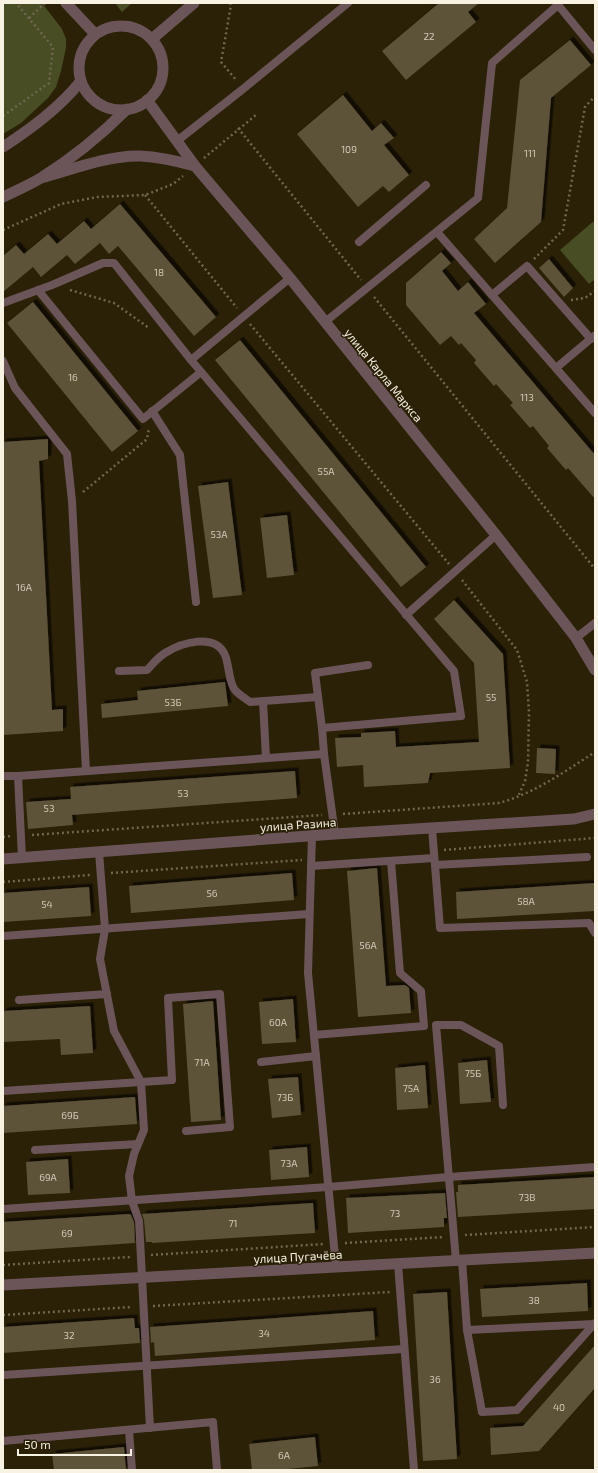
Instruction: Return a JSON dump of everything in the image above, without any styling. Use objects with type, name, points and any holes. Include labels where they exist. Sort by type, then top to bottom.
[{"type":"street","points":[[66,3],[96,34]]},
{"type":"street","points":[[152,39],[194,3]]},
{"type":"street","points":[[122,26],[133,27],[152,39],[159,51],[163,64],[162,77],[156,90],[147,100],[138,106],[127,109],[116,109],[104,106],[94,100],[86,92],[81,81],[79,70],[80,58],[90,38],[110,27],[122,26]]},
{"type":"street","points":[[3,147],[47,116],[81,81]]},
{"type":"street","name":"улица Карла Маркса","points":[[147,100],[195,166],[290,278],[496,535],[576,638],[595,670]]},
{"type":"street","points":[[3,197],[40,178],[80,151],[104,132],[127,109]]},
{"type":"street","points":[[40,178],[98,162],[124,157],[139,156],[179,161],[195,166]]},
{"type":"street","name":"улица Разина","points":[[3,859],[312,835],[574,819],[595,814]]},
{"type":"street","name":"улица Пугачёва","points":[[3,1285],[595,1253]]},
{"type":"lane","points":[[177,140],[243,89],[348,3]]},
{"type":"lane","points":[[325,322],[478,198],[492,63],[558,4],[595,50]]},
{"type":"lane","points":[[359,242],[426,185]]},
{"type":"lane","points":[[437,232],[595,413]]},
{"type":"lane","points":[[3,303],[52,285],[104,263],[114,263],[191,360],[454,671],[461,716],[322,728]]},
{"type":"lane","points":[[492,295],[527,266],[558,302],[593,337],[556,368]]},
{"type":"lane","points":[[191,360],[290,278]]},
{"type":"lane","points":[[38,290],[143,419],[201,372]]},
{"type":"lane","points":[[3,361],[15,388],[67,454],[72,501],[86,771]]},
{"type":"lane","points":[[152,411],[180,455],[196,602]]},
{"type":"lane","points":[[406,615],[496,535]]},
{"type":"lane","points":[[576,638],[595,623]]},
{"type":"lane","points":[[120,671],[147,670],[164,654],[176,647],[189,643],[206,642],[217,646],[225,654],[234,689],[250,702],[318,697]]},
{"type":"lane","points":[[334,834],[333,814],[324,754],[315,673],[368,665]]},
{"type":"lane","points":[[263,701],[266,758]]},
{"type":"lane","points":[[3,776],[324,754]]},
{"type":"lane","points":[[18,776],[22,858]]},
{"type":"lane","points":[[432,828],[440,928],[589,923],[595,934]]},
{"type":"lane","points":[[312,835],[308,973],[336,1267]]},
{"type":"lane","points":[[99,852],[105,929],[100,959],[114,1031],[141,1082],[144,1130],[134,1154],[129,1176],[132,1201],[139,1221],[150,1428]]},
{"type":"lane","points":[[311,863],[391,861],[434,858],[587,857]]},
{"type":"lane","points":[[314,1035],[424,1026],[421,992],[400,973],[391,861]]},
{"type":"lane","points":[[3,936],[309,914]]},
{"type":"lane","points":[[19,1000],[107,994]]},
{"type":"lane","points":[[3,1091],[172,1080],[168,998],[220,994],[230,1128],[186,1132]]},
{"type":"lane","points":[[503,1105],[498,1046],[461,1025],[436,1026],[454,1236],[459,1260],[467,1330],[482,1412],[517,1410],[595,1324]]},
{"type":"lane","points":[[261,1062],[316,1056]]},
{"type":"lane","points":[[35,1150],[138,1144]]},
{"type":"lane","points":[[3,1209],[595,1167]]},
{"type":"lane","points":[[398,1264],[414,1470]]},
{"type":"lane","points":[[467,1330],[595,1324]]},
{"type":"lane","points":[[3,1375],[404,1349]]},
{"type":"lane","points":[[3,1441],[213,1422],[218,1470]]},
{"type":"lane","points":[[129,1430],[132,1470]]},
{"type":"path","points":[[3,116],[49,83],[53,47],[16,3]]},
{"type":"path","points":[[29,18],[45,3]]},
{"type":"path","points":[[230,3],[231,5],[221,62],[243,89]]},
{"type":"path","points":[[527,266],[563,230],[585,107],[595,96]]},
{"type":"path","points":[[256,115],[238,128],[595,569]]},
{"type":"path","points":[[3,230],[61,204],[97,197],[145,195],[455,572],[517,650],[527,682],[529,712],[528,762],[525,781],[518,797]]},
{"type":"path","points":[[52,285],[114,303],[154,331]]},
{"type":"path","points":[[558,302],[585,298],[595,291]]},
{"type":"path","points":[[72,501],[147,439],[152,411]]},
{"type":"path","points":[[20,836],[499,803],[518,797],[534,789],[595,752]]},
{"type":"path","points":[[434,858],[595,838]]},
{"type":"path","points":[[3,882],[101,874],[311,863]]},
{"type":"path","points":[[3,1265],[595,1227]]},
{"type":"path","points":[[3,1314],[400,1292]]},
{"type":"green space","points":[[3,3],[42,3],[62,29],[66,39],[66,48],[56,87],[48,98],[21,123],[3,134]]},
{"type":"green space","points":[[115,3],[132,3],[122,12]]},
{"type":"green space","points":[[595,220],[595,279],[589,284],[560,250]]},
{"type":"building","points":[[439,3],[479,3],[468,12],[476,22],[406,80],[382,51]]},
{"type":"building","points":[[570,40],[591,65],[551,98],[541,222],[495,263],[474,239],[507,208],[520,80]]},
{"type":"building","points":[[343,95],[372,131],[381,123],[394,138],[384,145],[409,175],[389,192],[383,186],[358,207],[297,134]]},
{"type":"building","points":[[120,204],[216,317],[194,336],[118,246],[109,254],[100,243],[75,264],[67,255],[41,277],[33,267],[3,292],[3,256],[16,245],[24,254],[48,234],[57,244],[84,221],[91,229]]},
{"type":"building","points":[[441,252],[451,263],[442,271],[458,291],[468,282],[486,304],[474,313],[595,455],[595,499],[568,468],[566,470],[547,448],[549,446],[533,426],[530,428],[510,405],[513,403],[496,384],[494,386],[474,363],[476,360],[461,343],[459,345],[451,336],[440,345],[406,305],[406,283]]},
{"type":"building","points":[[549,259],[573,288],[564,297],[539,268]]},
{"type":"building","points":[[33,302],[138,431],[112,452],[7,323]]},
{"type":"building","points":[[240,340],[426,567],[401,587],[215,360]]},
{"type":"building","points":[[48,439],[48,459],[39,461],[52,710],[63,709],[63,731],[3,735],[3,442]]},
{"type":"building","points":[[228,482],[242,595],[213,598],[198,486]]},
{"type":"building","points":[[287,515],[294,575],[267,578],[260,518]]},
{"type":"building","points":[[454,600],[503,654],[510,768],[430,773],[428,783],[364,787],[363,765],[337,767],[335,738],[361,737],[361,733],[395,731],[396,747],[479,742],[474,663],[434,619]]},
{"type":"building","points":[[225,682],[228,706],[102,718],[101,704],[138,700],[137,691]]},
{"type":"building","points":[[537,748],[556,749],[555,774],[536,773]]},
{"type":"building","points":[[295,771],[297,798],[72,815],[73,825],[28,829],[26,802],[71,799],[70,787]]},
{"type":"building","points":[[377,868],[386,986],[405,985],[409,988],[411,1013],[358,1017],[347,871]]},
{"type":"building","points":[[292,873],[294,900],[131,913],[129,886]]},
{"type":"building","points":[[595,883],[595,911],[457,919],[456,892]]},
{"type":"building","points":[[89,887],[91,916],[3,922],[3,893]]},
{"type":"building","points":[[293,999],[296,1042],[262,1044],[259,1002]]},
{"type":"building","points":[[213,1001],[221,1120],[191,1122],[183,1004]]},
{"type":"building","points":[[90,1006],[93,1053],[61,1055],[60,1039],[3,1042],[3,1011]]},
{"type":"building","points":[[487,1060],[491,1102],[460,1104],[458,1063]]},
{"type":"building","points":[[425,1065],[428,1108],[397,1110],[395,1068]]},
{"type":"building","points":[[298,1077],[301,1115],[272,1118],[268,1079]]},
{"type":"building","points":[[135,1097],[137,1124],[3,1133],[3,1106]]},
{"type":"building","points":[[307,1147],[309,1177],[271,1180],[269,1150]]},
{"type":"building","points":[[68,1159],[70,1193],[28,1195],[26,1162]]},
{"type":"building","points":[[595,1177],[595,1209],[458,1217],[456,1192],[458,1192],[458,1185]]},
{"type":"building","points":[[445,1193],[447,1218],[444,1218],[444,1227],[348,1233],[346,1198]]},
{"type":"building","points":[[313,1203],[315,1233],[152,1243],[146,1242],[142,1214]]},
{"type":"building","points":[[129,1214],[134,1222],[135,1243],[3,1252],[3,1222]]},
{"type":"building","points":[[587,1283],[588,1311],[482,1317],[480,1289]]},
{"type":"building","points":[[447,1292],[457,1459],[423,1461],[413,1294]]},
{"type":"building","points":[[373,1311],[375,1340],[155,1356],[154,1342],[151,1343],[150,1327]]},
{"type":"building","points":[[134,1318],[135,1328],[139,1328],[140,1343],[3,1353],[3,1327]]},
{"type":"building","points":[[595,1345],[595,1388],[539,1451],[491,1455],[490,1428],[523,1426]]},
{"type":"building","points":[[315,1437],[318,1466],[278,1470],[252,1470],[249,1444]]},
{"type":"building","points":[[124,1447],[126,1470],[54,1470],[52,1454]]}]
